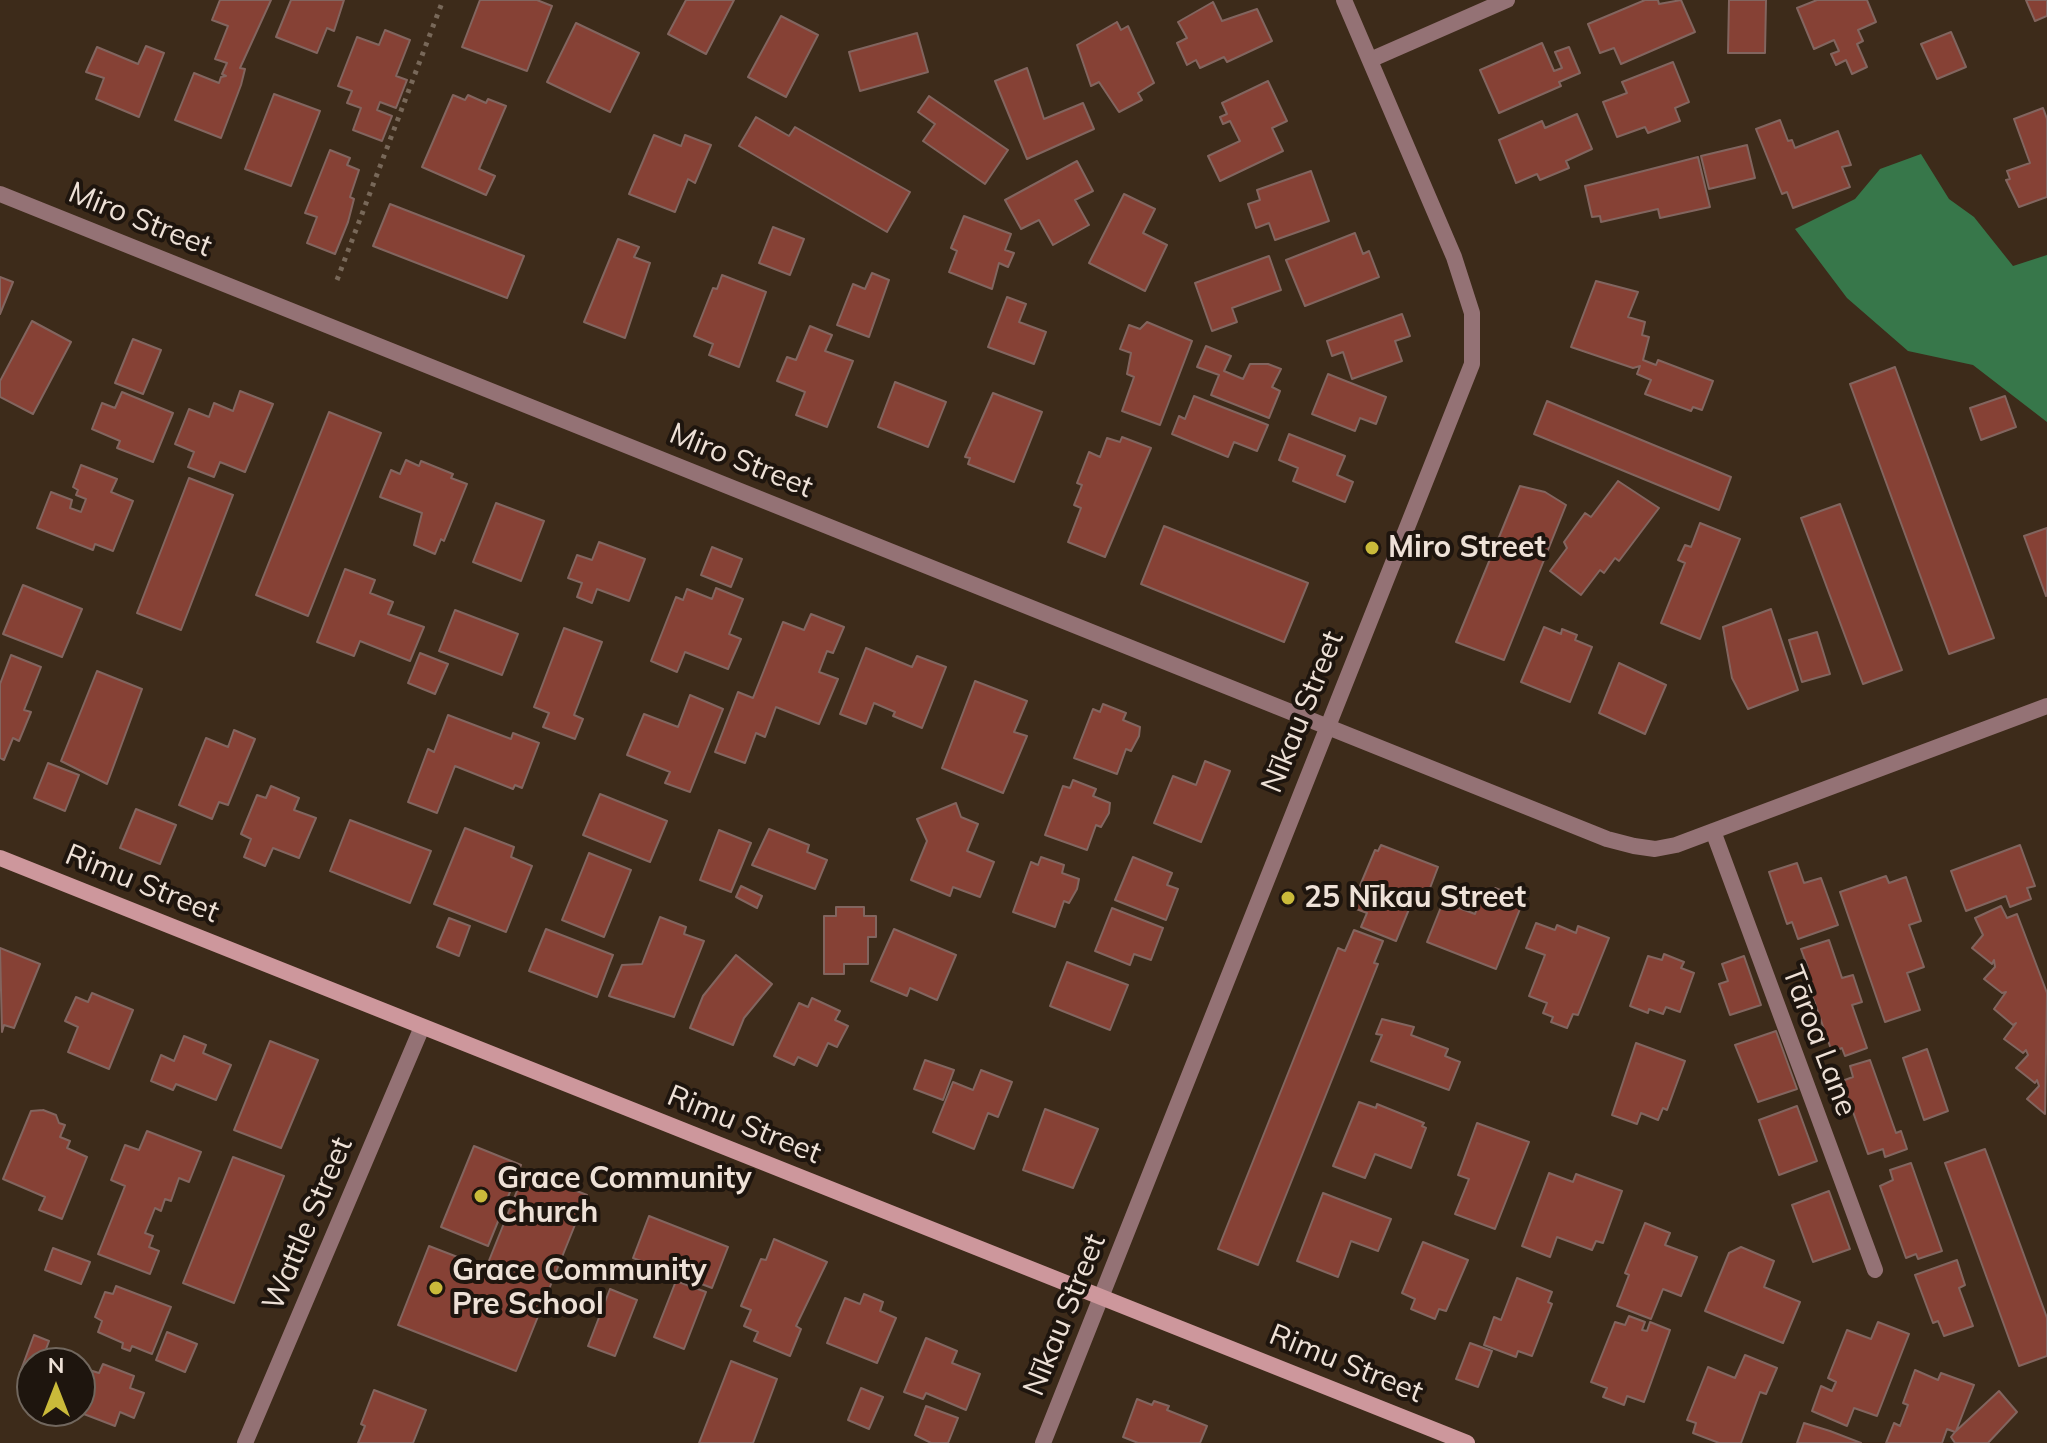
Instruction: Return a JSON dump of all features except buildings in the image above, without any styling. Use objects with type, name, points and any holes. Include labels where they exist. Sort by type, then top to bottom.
[{"type":"street","name":"Nīkau Street","points":[[1043,1443],[1472,364],[1472,313],[1454,257],[1344,0]]},
{"type":"street","points":[[1370,60],[1507,0]]},
{"type":"street","name":"Miro Street","points":[[0,194],[1607,839],[1655,849],[1713,831],[2047,706]]},
{"type":"street","name":"Tāroa Lane","points":[[1713,831],[1875,1270]]},
{"type":"street","name":"Rimu Street","points":[[0,858],[1467,1443]]},
{"type":"street","name":"Wattle Street","points":[[245,1443],[422,1027]]},
{"type":"path","points":[[337,280],[443,0]]},
{"type":"green space","points":[[1921,154],[1949,199],[1974,217],[2013,266],[2047,255],[2047,422],[1973,365],[1908,351],[1847,298],[1795,229],[1855,199],[1880,169]]},
{"type":"place","name":"Miro Street","points":[[1372,548]]},
{"type":"place","name":"25 Nīkau Street","points":[[1288,898]]},
{"type":"place","name":"Grace Community Church","points":[[481,1196]]},
{"type":"place","name":"Grace Community Pre School","points":[[436,1288]]}]
